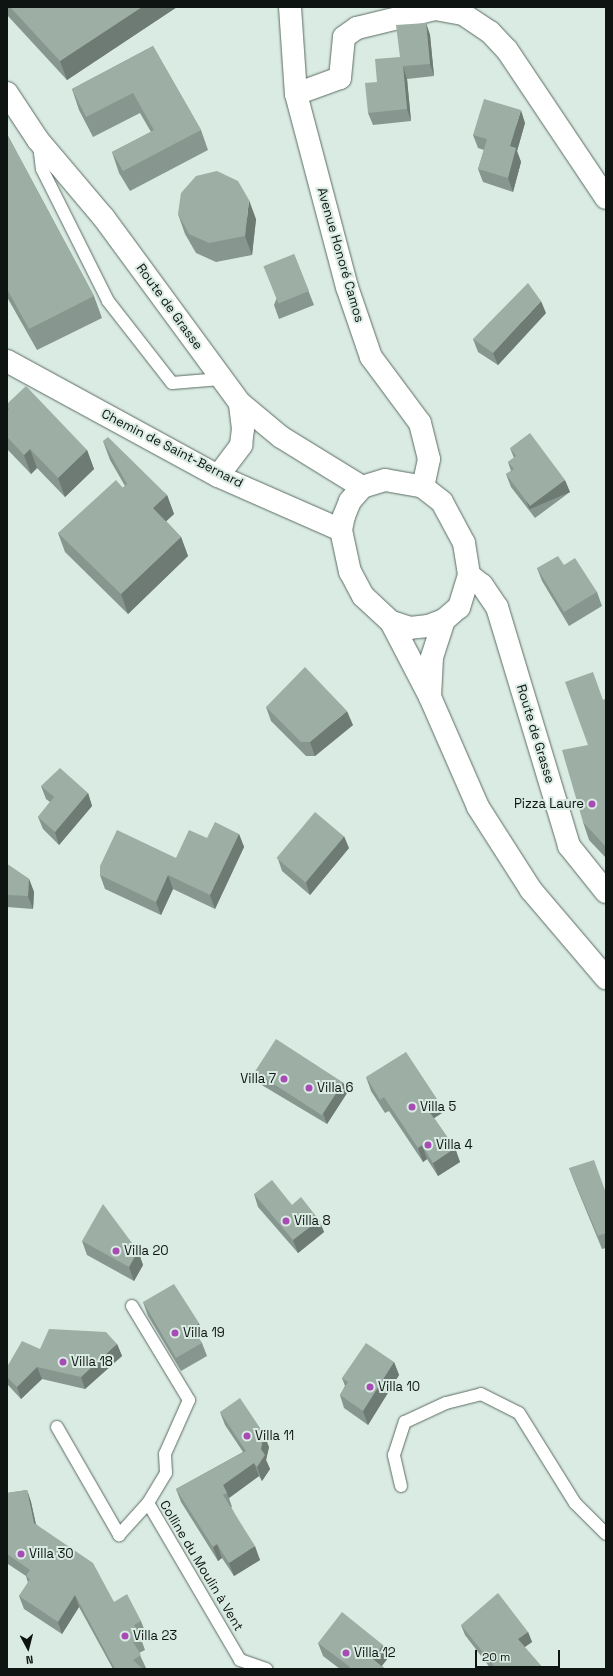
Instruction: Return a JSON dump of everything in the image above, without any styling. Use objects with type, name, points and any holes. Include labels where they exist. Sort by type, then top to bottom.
[{"type":"street","name":"Avenue Honoré Camos","points":[[290,7],[296,94],[347,287],[371,357],[420,422],[428,443],[427,475],[423,487]]},
{"type":"street","points":[[296,94],[340,78],[344,37],[356,28],[435,9],[463,14],[490,32],[507,50],[606,198]]},
{"type":"street","name":"Route de Grasse","points":[[7,93],[38,140],[104,218],[240,403],[281,437],[362,487]]},
{"type":"street","name":"Chemin de Saint-Bernard","points":[[7,361],[218,476],[341,530]]},
{"type":"street","points":[[218,476],[241,446],[244,430],[240,403]]},
{"type":"street","points":[[391,622],[410,628],[428,626],[444,620],[459,607],[469,575],[464,543],[453,518],[442,502],[423,487],[385,480],[362,487],[350,501],[341,530],[350,572],[363,596],[391,622],[430,697],[478,807],[531,890],[606,978]]},
{"type":"street","name":"Route de Grasse","points":[[469,575],[482,585],[497,607],[569,846],[606,892]]},
{"type":"street","points":[[430,697],[432,657],[444,620]]},
{"type":"lane","points":[[38,140],[42,169],[108,301],[172,383],[221,379]]},
{"type":"lane","points":[[132,1306],[189,1400],[165,1454],[166,1474],[148,1503]]},
{"type":"lane","points":[[402,1486],[394,1454],[405,1422],[446,1403],[481,1394],[519,1413],[575,1503],[606,1534]]},
{"type":"lane","name":"Colline du Moulin à Vent","points":[[57,1427],[119,1535],[148,1503],[240,1660],[266,1669]]},
{"type":"building","points":[[10,7],[142,7],[60,61]]},
{"type":"building","points":[[426,23],[430,64],[403,66],[407,109],[368,113],[365,83],[377,82],[375,59],[400,57],[396,25]]},
{"type":"building","points":[[153,46],[201,130],[123,171],[112,152],[154,130],[133,93],[86,117],[72,89]]},
{"type":"building","points":[[484,99],[521,110],[510,146],[516,148],[508,178],[478,169],[487,139],[473,135]]},
{"type":"building","points":[[7,134],[94,296],[29,329],[7,289]]},
{"type":"building","points":[[217,171],[238,181],[249,200],[245,236],[209,243],[189,234],[178,214],[181,193],[196,176]]},
{"type":"building","points":[[294,254],[309,291],[278,303],[263,266]]},
{"type":"building","points":[[528,283],[541,301],[493,353],[473,339]]},
{"type":"building","points":[[26,386],[87,450],[58,478],[30,449],[24,455],[7,437],[7,411],[9,409],[7,404]]},
{"type":"building","points":[[530,433],[565,480],[530,506],[506,474],[514,469],[508,462],[516,456],[510,448]]},
{"type":"building","points":[[108,437],[167,495],[153,508],[181,537],[121,594],[58,533],[116,480],[123,488],[127,484],[103,441]]},
{"type":"building","points":[[558,556],[564,565],[575,558],[597,592],[564,612],[537,568]]},
{"type":"building","points":[[305,667],[347,711],[310,742],[301,742],[266,707]]},
{"type":"building","points":[[593,672],[603,700],[606,699],[606,847],[583,822],[562,750],[588,745],[565,682]]},
{"type":"building","points":[[60,768],[88,793],[55,832],[38,817],[54,797],[41,786]]},
{"type":"building","points":[[315,812],[344,836],[306,882],[276,858]]},
{"type":"building","points":[[215,822],[239,834],[210,895],[168,875],[156,902],[100,875],[100,866],[117,830],[176,858],[189,830],[207,838]]},
{"type":"building","points":[[7,864],[29,879],[28,896],[7,895]]},
{"type":"building","points":[[276,1039],[343,1083],[322,1115],[255,1072]]},
{"type":"building","points":[[406,1052],[437,1099],[426,1107],[455,1148],[433,1163],[422,1145],[418,1148],[384,1097],[380,1100],[366,1077]]},
{"type":"building","points":[[594,1160],[606,1193],[606,1233],[598,1236],[569,1168]]},
{"type":"building","name":"Villa 8","points":[[272,1180],[292,1205],[301,1197],[319,1220],[293,1240],[254,1194]]},
{"type":"building","points":[[103,1204],[138,1251],[129,1267],[82,1241]]},
{"type":"building","name":"Villa 19","points":[[174,1284],[199,1323],[192,1328],[202,1343],[176,1358],[143,1302]]},
{"type":"building","points":[[49,1329],[106,1332],[117,1344],[81,1377],[37,1367],[17,1387],[7,1377],[7,1367],[22,1341],[40,1349]]},
{"type":"building","points":[[366,1343],[394,1362],[363,1411],[340,1395],[348,1382],[342,1378]]},
{"type":"building","points":[[240,1398],[264,1434],[261,1449],[265,1455],[257,1467],[254,1463],[223,1485],[227,1493],[223,1495],[255,1546],[229,1563],[217,1544],[213,1547],[176,1489],[246,1451],[220,1412]]},
{"type":"building","points":[[27,1490],[34,1523],[93,1563],[114,1602],[127,1594],[141,1621],[134,1625],[141,1637],[133,1642],[141,1655],[133,1660],[143,1669],[115,1669],[75,1595],[58,1622],[19,1596],[30,1579],[26,1576],[30,1570],[7,1554],[7,1493]]},
{"type":"building","points":[[498,1593],[528,1632],[518,1639],[544,1669],[491,1669],[494,1666],[461,1625]]},
{"type":"building","points":[[342,1612],[383,1645],[373,1659],[385,1669],[348,1669],[350,1667],[318,1643]]},
{"type":"place","name":"Pizza Laure","points":[[592,804]]},
{"type":"place","name":"Villa 7","points":[[284,1079]]},
{"type":"place","name":"Villa 6","points":[[309,1088]]},
{"type":"place","name":"Villa 5","points":[[412,1107]]},
{"type":"place","name":"Villa 4","points":[[428,1145]]},
{"type":"place","name":"Villa 8","points":[[286,1221]]},
{"type":"place","name":"Villa 20","points":[[116,1251]]},
{"type":"place","name":"Villa 19","points":[[175,1333]]},
{"type":"place","name":"Villa 18","points":[[63,1362]]},
{"type":"place","name":"Villa 10","points":[[370,1387]]},
{"type":"place","name":"Villa 11","points":[[247,1436]]},
{"type":"place","name":"Villa 30","points":[[21,1554]]},
{"type":"place","name":"Villa 23","points":[[125,1636]]},
{"type":"place","name":"Villa 12","points":[[346,1653]]}]
